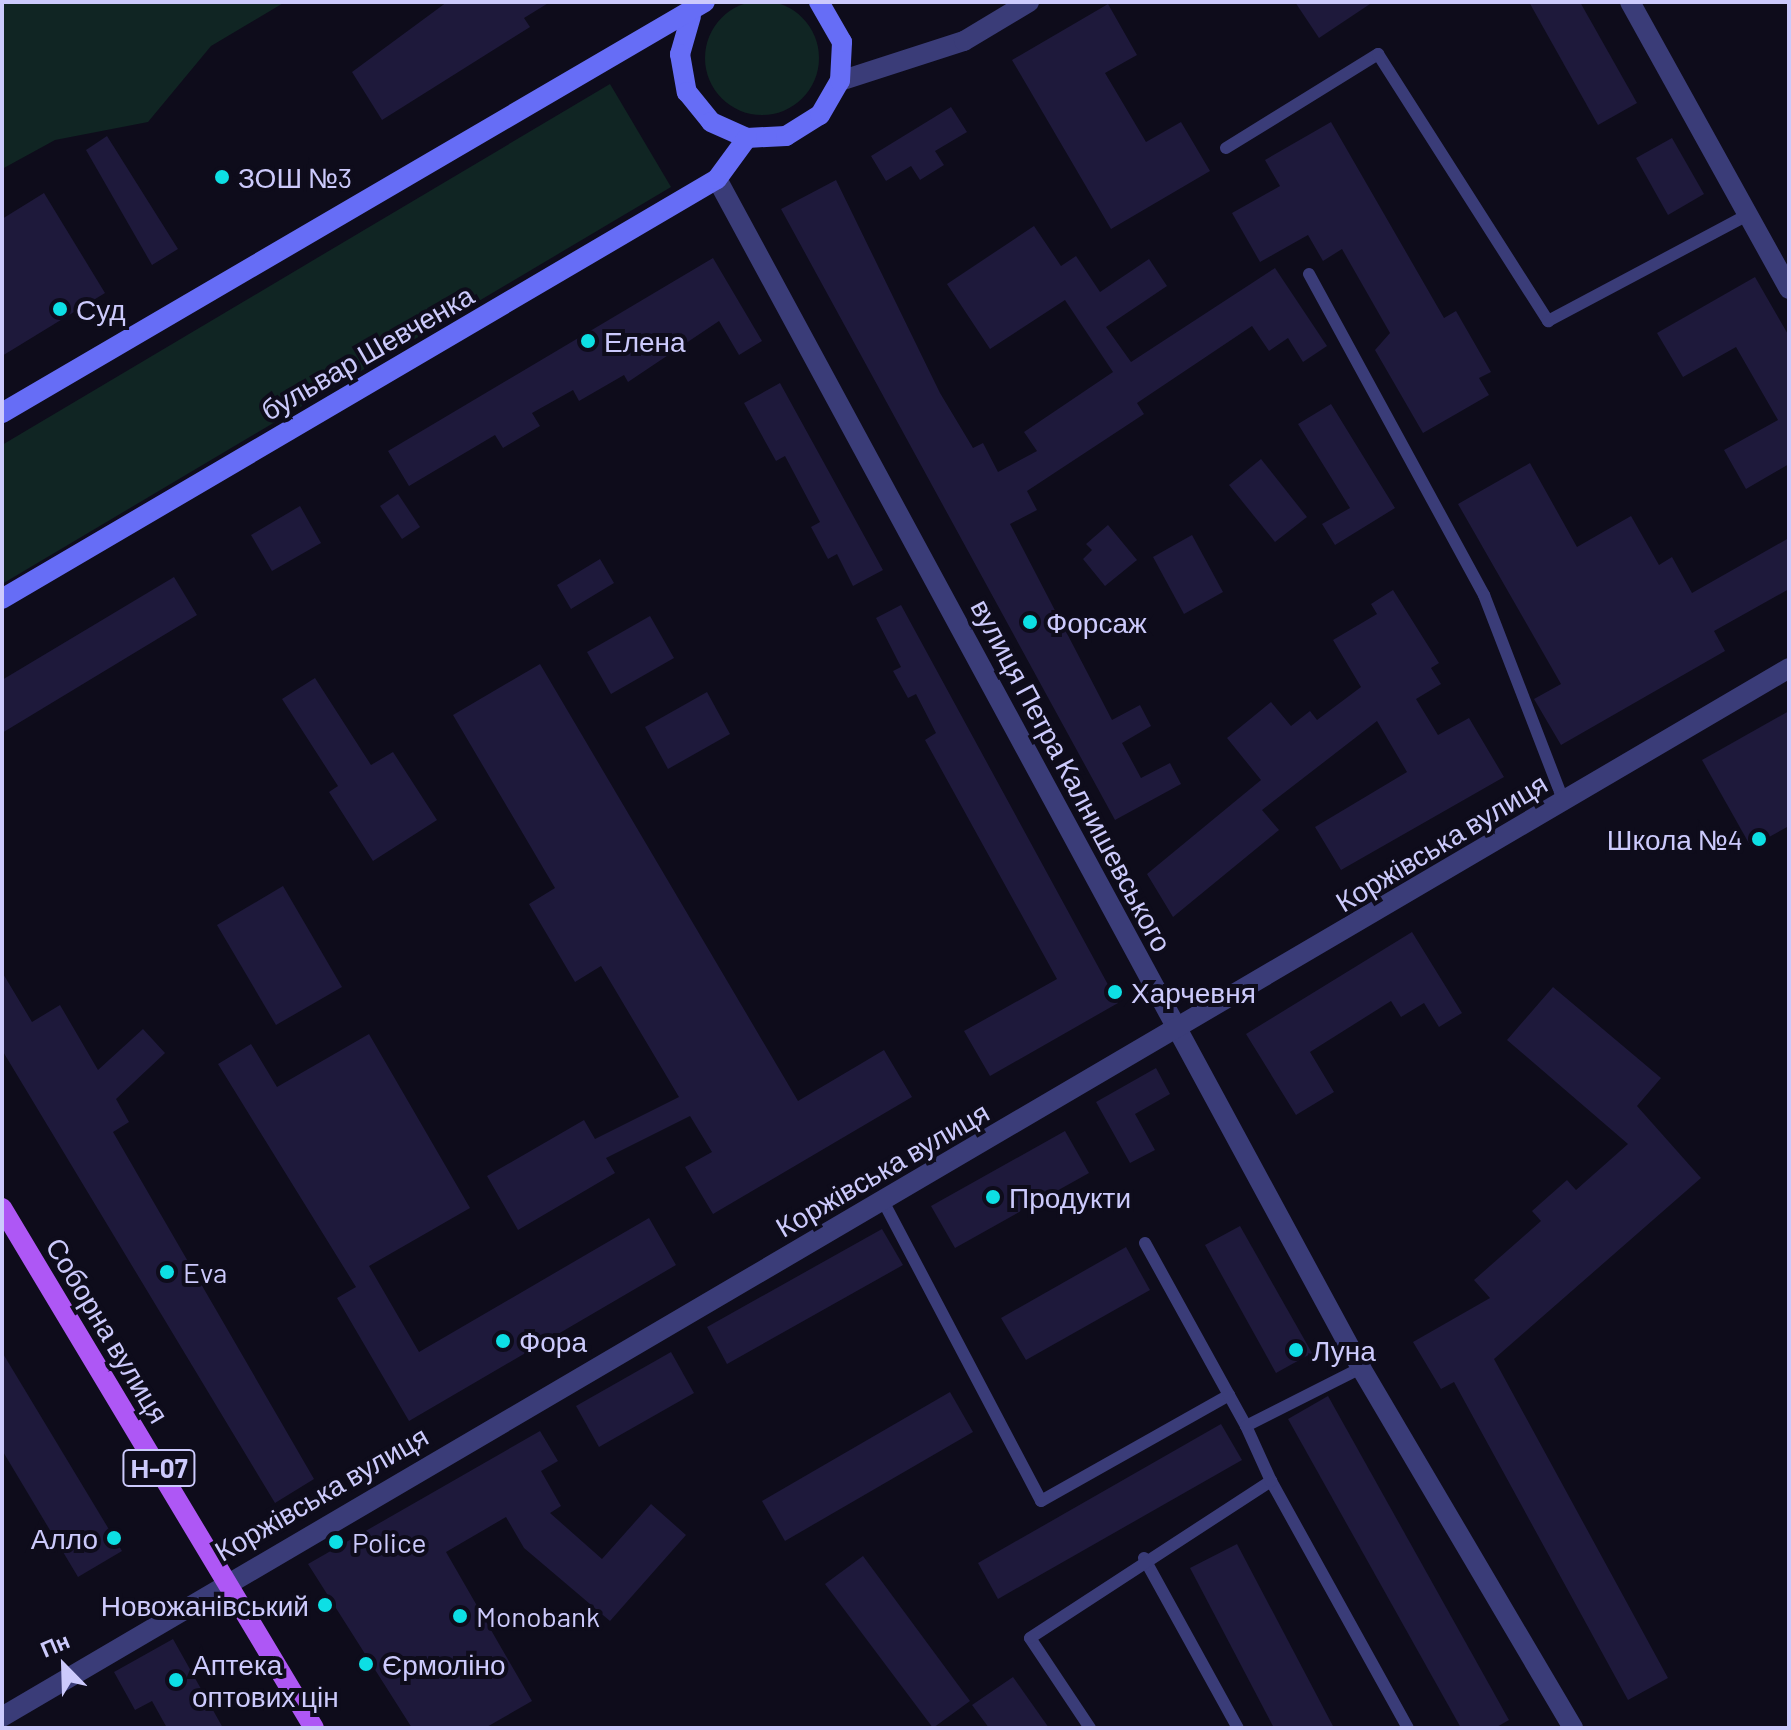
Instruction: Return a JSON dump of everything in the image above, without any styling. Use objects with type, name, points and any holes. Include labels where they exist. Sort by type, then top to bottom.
[{"type":"main road","points":[[698,9],[680,54],[687,92],[711,122],[747,138],[786,136],[809,122],[840,81],[842,42],[819,2]]},
{"type":"main road","points":[[2,413],[698,9]]},
{"type":"main road","name":"бульвар Шевченка","points":[[2,599],[717,179],[747,138]]},
{"type":"main road","name":"Соборна вулиця","points":[[2,1208],[314,1728]]},
{"type":"street","points":[[840,81],[964,41],[1029,2]]},
{"type":"street","points":[[1630,2],[1789,289]]},
{"type":"street","name":"вулиця Петра Калнишевського","points":[[717,179],[1361,1368],[1573,1728]]},
{"type":"street","name":"Коржівська вулиця","points":[[2,1717],[226,1579],[1179,1031],[1789,668]]},
{"type":"lane","points":[[1226,148],[1378,54],[1548,321],[1747,215]]},
{"type":"lane","points":[[1309,274],[1484,595],[1564,802]]},
{"type":"lane","points":[[883,1201],[1041,1501],[1229,1395]]},
{"type":"lane","points":[[1145,1243],[1246,1426],[1271,1481],[1408,1728]]},
{"type":"lane","points":[[1246,1426],[1361,1368]]},
{"type":"lane","points":[[1090,1728],[1030,1638],[1144,1558],[1271,1481]]},
{"type":"lane","points":[[1144,1558],[1238,1728]]},
{"type":"green space","points":[[762,1],[784,5],[802,18],[815,36],[819,58],[815,80],[802,98],[784,111],[762,115],[740,111],[722,98],[709,80],[705,58],[709,36],[722,18],[740,5]]},
{"type":"green space","points":[[2,2],[285,2],[211,46],[148,122],[55,140],[2,169]]},
{"type":"green space","points":[[610,84],[671,187],[2,584],[2,445]]},
{"type":"building","points":[[447,2],[550,2],[524,18],[530,27],[382,120],[352,72]]},
{"type":"building","points":[[1295,2],[1373,2],[1319,38]]},
{"type":"building","points":[[1529,2],[1580,2],[1637,103],[1598,125]]},
{"type":"building","points":[[1108,4],[1137,55],[1105,73],[1146,142],[1181,122],[1210,171],[1111,229],[1012,60]]},
{"type":"building","points":[[951,107],[967,132],[935,151],[944,165],[920,180],[911,166],[886,181],[871,156]]},
{"type":"building","points":[[1331,122],[1444,318],[1456,311],[1491,372],[1479,378],[1489,395],[1423,433],[1375,350],[1390,333],[1342,249],[1323,261],[1308,235],[1260,262],[1232,213],[1280,186],[1265,160]]},
{"type":"building","points":[[107,136],[178,249],[152,265],[86,150]]},
{"type":"building","points":[[1672,138],[1704,194],[1668,215],[1636,158]]},
{"type":"building","points":[[836,180],[940,393],[973,448],[983,443],[998,472],[1037,451],[1024,432],[1113,372],[1065,300],[990,349],[947,284],[1034,226],[1061,266],[1076,256],[1100,292],[1149,259],[1167,286],[1106,327],[1131,362],[1275,268],[1327,346],[1303,362],[1288,338],[1269,351],[1252,326],[1137,403],[1144,414],[1027,491],[1037,510],[1010,524],[1112,720],[1140,705],[1151,726],[1122,743],[1141,778],[1170,763],[1181,784],[1115,820],[781,209]]},
{"type":"building","points":[[44,193],[105,293],[2,356],[2,219]]},
{"type":"building","points":[[713,258],[762,341],[739,355],[719,321],[628,382],[624,375],[579,401],[573,390],[532,413],[540,426],[503,448],[495,435],[409,486],[388,451]]},
{"type":"building","points":[[1755,277],[1789,336],[1789,464],[1746,489],[1724,450],[1778,420],[1736,347],[1683,377],[1657,333]]},
{"type":"building","points":[[780,383],[883,570],[853,586],[837,554],[828,559],[811,527],[820,522],[785,456],[776,461],[744,403]]},
{"type":"building","points":[[1331,404],[1395,508],[1335,545],[1322,524],[1350,508],[1298,424]]},
{"type":"building","points":[[1261,459],[1307,517],[1275,542],[1229,485]]},
{"type":"building","points":[[1530,463],[1577,547],[1631,516],[1659,565],[1672,557],[1692,593],[1789,538],[1789,589],[1714,631],[1725,651],[1561,745],[1534,699],[1561,684],[1458,504]]},
{"type":"building","points":[[398,494],[420,527],[402,539],[380,506]]},
{"type":"building","points":[[300,506],[321,543],[272,571],[251,535]]},
{"type":"building","points":[[1108,525],[1137,560],[1105,586],[1083,559],[1092,550],[1086,544]]},
{"type":"building","points":[[1192,535],[1223,592],[1184,614],[1153,557]]},
{"type":"building","points":[[600,559],[614,583],[571,609],[557,585]]},
{"type":"building","points":[[174,577],[197,615],[2,733],[2,680]]},
{"type":"building","points":[[1393,590],[1439,663],[1431,668],[1441,684],[1416,699],[1438,735],[1469,718],[1504,777],[1341,870],[1315,827],[1407,772],[1377,721],[1262,810],[1279,830],[1173,917],[1147,874],[1261,780],[1227,738],[1271,702],[1291,726],[1310,711],[1317,720],[1361,687],[1333,640],[1377,614],[1371,604]]},
{"type":"building","points":[[901,605],[1118,1003],[990,1076],[964,1031],[1057,979],[925,740],[936,733],[916,694],[908,698],[893,671],[901,667],[876,618]]},
{"type":"building","points":[[650,616],[674,658],[611,694],[587,652]]},
{"type":"building","points":[[540,664],[798,1101],[884,1050],[912,1097],[713,1214],[685,1167],[712,1152],[690,1116],[606,1158],[615,1173],[518,1230],[487,1176],[584,1120],[595,1139],[679,1097],[601,966],[575,982],[529,904],[555,888],[453,715]]},
{"type":"building","points":[[315,678],[371,765],[393,752],[437,820],[373,861],[329,792],[338,786],[282,699]]},
{"type":"building","points":[[707,692],[730,734],[668,769],[645,727]]},
{"type":"building","points":[[1789,711],[1789,826],[1751,847],[1702,760]]},
{"type":"building","points":[[283,886],[342,987],[276,1025],[217,925]]},
{"type":"building","points":[[1412,932],[1462,1013],[1439,1027],[1424,1003],[1401,1017],[1391,1001],[1310,1052],[1334,1092],[1296,1115],[1246,1034]]},
{"type":"building","points":[[2,972],[32,1022],[60,1005],[98,1070],[143,1029],[165,1053],[116,1099],[129,1122],[113,1132],[314,1479],[275,1503],[2,1050]]},
{"type":"building","points":[[1553,987],[1661,1078],[1637,1106],[1701,1178],[1494,1359],[1668,1678],[1628,1700],[1454,1382],[1441,1389],[1413,1342],[1490,1298],[1474,1280],[1541,1221],[1532,1211],[1567,1180],[1576,1190],[1628,1144],[1507,1040]]},
{"type":"building","points":[[369,1034],[470,1208],[369,1266],[419,1352],[649,1218],[676,1265],[409,1421],[337,1298],[356,1287],[218,1064],[251,1044],[277,1087]]},
{"type":"building","points":[[1156,1068],[1170,1094],[1135,1114],[1155,1150],[1130,1163],[1096,1102]]},
{"type":"building","points":[[1065,1131],[1089,1173],[955,1248],[931,1206]]},
{"type":"building","points":[[1240,1226],[1312,1353],[1276,1373],[1205,1245]]},
{"type":"building","points":[[882,1229],[903,1265],[727,1364],[707,1327]]},
{"type":"building","points":[[1126,1247],[1150,1290],[1026,1360],[1001,1318]]},
{"type":"building","points":[[2,1352],[122,1551],[78,1577],[2,1450]]},
{"type":"building","points":[[671,1352],[694,1393],[599,1447],[576,1406]]},
{"type":"building","points":[[950,1392],[973,1432],[785,1541],[762,1501]]},
{"type":"building","points":[[1328,1396],[1509,1720],[1495,1728],[1461,1728],[1288,1419]]},
{"type":"building","points":[[1221,1424],[1242,1460],[998,1599],[978,1563]]},
{"type":"building","points":[[540,1431],[558,1461],[541,1471],[561,1506],[550,1513],[602,1559],[651,1504],[686,1535],[610,1621],[524,1548],[506,1517],[446,1552],[532,1701],[485,1728],[412,1728],[308,1564]]},
{"type":"building","points":[[1237,1544],[1334,1728],[1274,1728],[1190,1568]]},
{"type":"building","points":[[863,1556],[970,1701],[933,1728],[825,1584]]},
{"type":"building","points":[[173,1639],[223,1728],[167,1728],[152,1701],[135,1710],[114,1672]]},
{"type":"building","points":[[1013,1677],[1049,1728],[989,1728],[972,1705]]},
{"type":"place","name":"ЗОШ №3","points":[[222,177]]},
{"type":"place","name":"Суд","points":[[60,309]]},
{"type":"place","name":"Елена","points":[[588,341]]},
{"type":"place","name":"Форсаж","points":[[1030,622]]},
{"type":"place","name":"Школа №4","points":[[1759,839]]},
{"type":"place","name":"Харчевня","points":[[1115,992]]},
{"type":"place","name":"Продукти","points":[[993,1197]]},
{"type":"place","name":"Eva","points":[[167,1272]]},
{"type":"place","name":"Фора","points":[[503,1341]]},
{"type":"place","name":"Луна","points":[[1296,1350]]},
{"type":"place","name":"Алло","points":[[114,1538]]},
{"type":"place","name":"Police","points":[[336,1542]]},
{"type":"place","name":"Новожанівський","points":[[325,1605]]},
{"type":"place","name":"Monobank","points":[[460,1616]]},
{"type":"place","name":"Єрмоліно","points":[[366,1664]]},
{"type":"place","name":"Аптека оптових цін","points":[[176,1680]]}]
